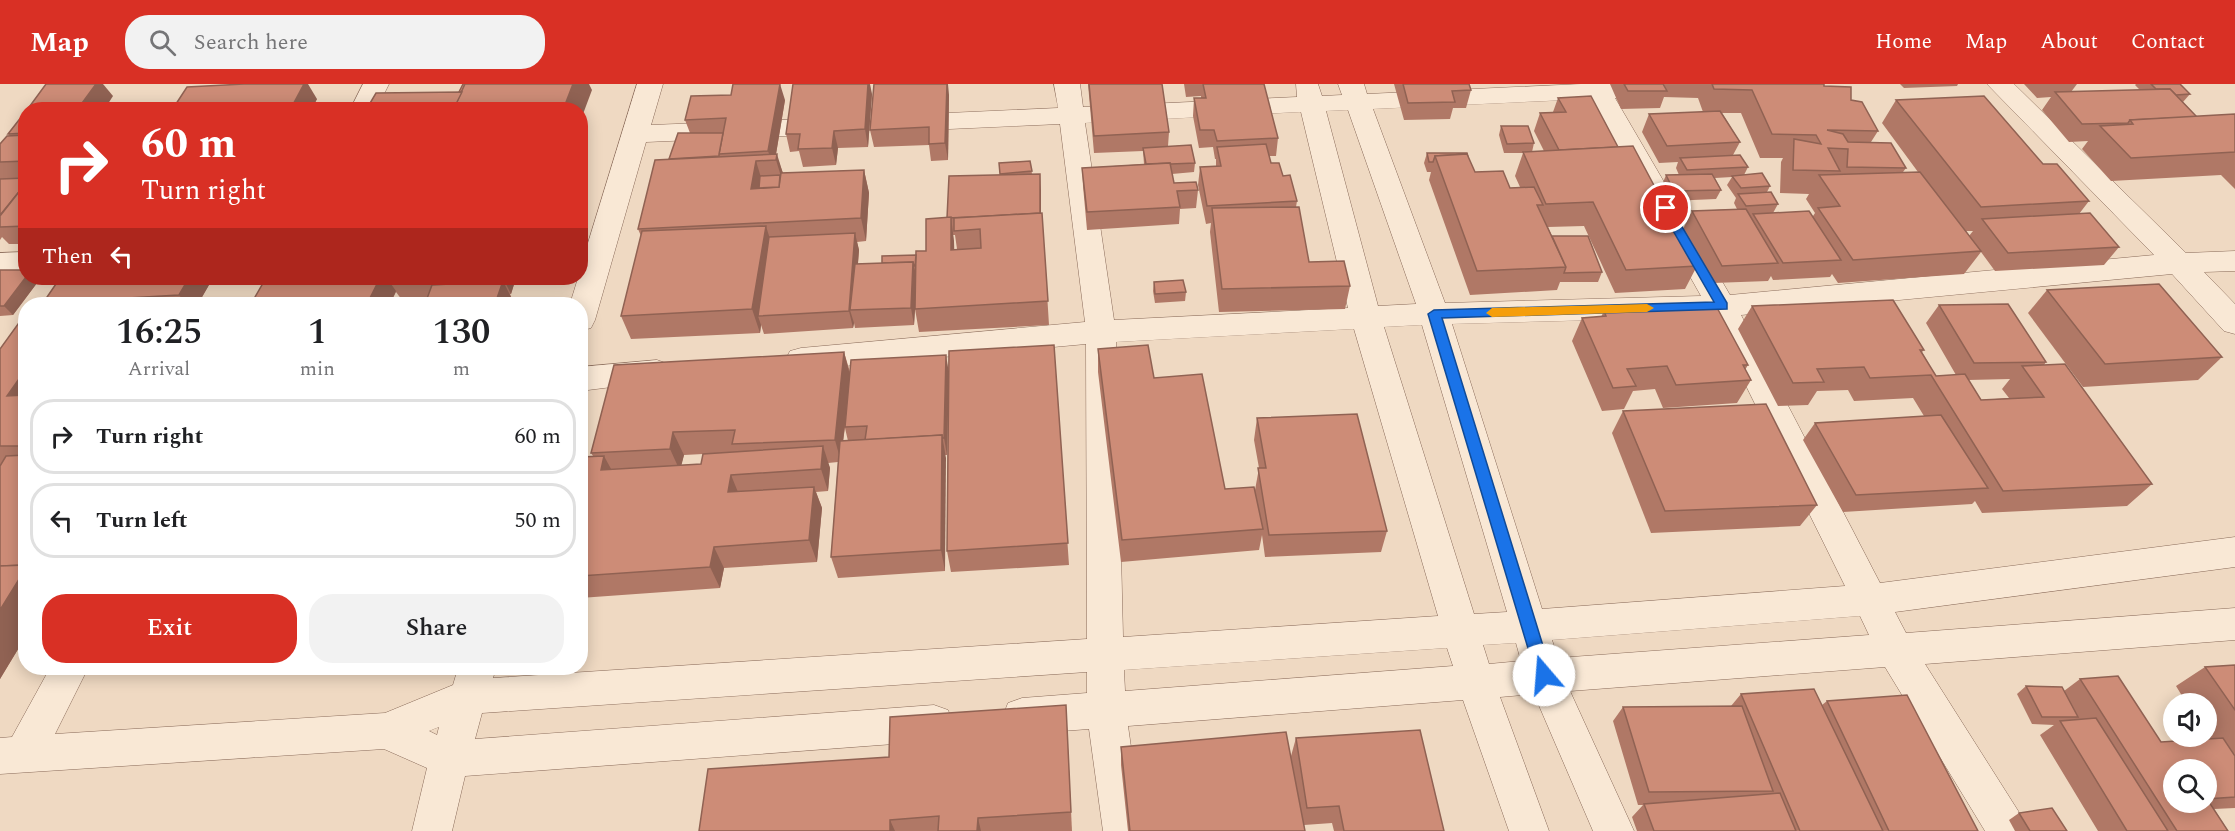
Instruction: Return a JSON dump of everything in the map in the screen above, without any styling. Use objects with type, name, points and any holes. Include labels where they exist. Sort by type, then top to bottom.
[{"type":"street","points":[[367,102],[376,84]]},
{"type":"street","points":[[588,271],[594,235],[650,84]]},
{"type":"street","points":[[1067,84],[1101,332],[1106,710],[1123,831]]},
{"type":"street","points":[[633,134],[1070,116],[1310,95],[1750,84]]},
{"type":"street","points":[[2000,84],[2180,263],[2235,323]]},
{"type":"street","points":[[1596,87],[1722,306],[1896,651],[2008,831]]},
{"type":"street","points":[[1354,94],[1434,314],[1544,675],[1614,831]]},
{"type":"street","points":[[1310,95],[1366,319],[1476,682],[1529,831]]},
{"type":"street","points":[[770,362],[1101,332],[1434,314],[1722,306],[2180,263],[2235,261]]},
{"type":"street","points":[[0,263],[18,262]]},
{"type":"street","points":[[588,378],[687,370]]},
{"type":"street","points":[[12,755],[386,731],[473,682],[1106,655],[1461,631],[1871,600],[2235,552]]},
{"type":"street","points":[[386,731],[449,759],[2235,624]]},
{"type":"street","points":[[12,755],[64,675]]},
{"type":"street","points":[[432,831],[449,759],[473,682]]},
{"type":"building","points":[[46,84],[96,84],[83,102],[33,102]]},
{"type":"building","points":[[304,84],[294,102],[177,102],[187,87]]},
{"type":"building","points":[[465,84],[573,84],[566,102],[457,102]]},
{"type":"building","points":[[733,84],[780,84],[768,151],[719,154],[726,118],[685,120],[691,96],[731,95]]},
{"type":"building","points":[[793,84],[868,84],[865,129],[834,131],[832,148],[798,149],[800,134],[786,134]]},
{"type":"building","points":[[874,84],[947,84],[945,143],[929,144],[929,127],[870,130]]},
{"type":"building","points":[[1089,84],[1162,84],[1169,132],[1094,136]]},
{"type":"building","points":[[1203,84],[1264,84],[1278,138],[1217,141],[1214,130],[1200,130],[1194,98],[1206,98]]},
{"type":"building","points":[[1403,84],[1469,84],[1471,90],[1452,91],[1455,102],[1408,103]]},
{"type":"building","points":[[1624,84],[1663,84],[1667,91],[1628,91]]},
{"type":"building","points":[[1712,84],[1824,84],[1824,86],[1851,87],[1851,100],[1862,102],[1878,131],[1827,130],[1843,134],[1848,142],[1891,143],[1906,168],[1847,167],[1848,149],[1828,148],[1840,171],[1793,170],[1794,139],[1821,144],[1816,135],[1772,134],[1752,90],[1714,89]]},
{"type":"building","points":[[2151,84],[2180,84],[2190,94],[2176,95],[2170,89],[2156,89]]},
{"type":"building","points":[[2170,89],[2197,117],[2082,124],[2055,92]]},
{"type":"building","points":[[462,92],[457,102],[371,102],[376,93]]},
{"type":"building","points":[[1591,96],[1618,147],[1559,150],[1540,113],[1566,112],[1558,98]]},
{"type":"building","points":[[1984,96],[2043,164],[2057,164],[2089,201],[1981,207],[1896,100]]},
{"type":"building","points":[[1720,111],[1740,142],[1667,146],[1649,114]]},
{"type":"building","points":[[2235,114],[2235,152],[2131,158],[2100,126],[2133,124],[2130,120]]},
{"type":"building","points":[[18,121],[18,133],[8,134]]},
{"type":"building","points":[[1501,126],[1528,126],[1534,143],[1507,144]]},
{"type":"building","points":[[678,133],[723,133],[719,156],[669,159]]},
{"type":"building","points":[[18,135],[18,161],[0,162],[0,144],[7,136]]},
{"type":"building","points":[[1266,144],[1271,163],[1279,163],[1283,176],[1290,175],[1297,201],[1207,206],[1200,167],[1221,166],[1217,147]]},
{"type":"building","points":[[1191,145],[1195,163],[1146,164],[1143,148]]},
{"type":"building","points":[[1633,146],[1697,266],[1626,270],[1593,202],[1546,204],[1523,152]]},
{"type":"building","points":[[1427,153],[1467,153],[1468,157],[1467,154],[1435,156],[1433,162],[1429,162]]},
{"type":"building","points":[[777,154],[776,160],[756,161],[751,189],[779,187],[781,173],[864,170],[861,218],[638,229],[655,160]]},
{"type":"building","points":[[1467,154],[1475,172],[1503,171],[1510,188],[1534,187],[1543,205],[1537,205],[1566,267],[1477,271],[1435,156]]},
{"type":"building","points":[[1740,155],[1748,167],[1687,170],[1680,158]]},
{"type":"building","points":[[1030,161],[1032,171],[1000,174],[999,163]]},
{"type":"building","points":[[1170,163],[1174,183],[1196,182],[1198,190],[1177,191],[1180,207],[1087,212],[1082,168]]},
{"type":"building","points":[[1920,172],[1981,251],[1853,260],[1818,208],[1840,206],[1819,175]]},
{"type":"building","points":[[1762,173],[1770,186],[1741,188],[1732,176]]},
{"type":"building","points":[[1040,174],[1040,213],[947,218],[949,176]]},
{"type":"building","points":[[1712,174],[1721,190],[1674,191],[1666,175]]},
{"type":"building","points":[[780,175],[779,187],[759,188],[760,176]]},
{"type":"building","points":[[18,178],[18,193],[1,214],[0,214],[0,179]]},
{"type":"building","points":[[1771,192],[1778,204],[1746,206],[1738,194]]},
{"type":"building","points":[[18,193],[18,226],[0,227],[0,216]]},
{"type":"building","points":[[1299,207],[1309,262],[1344,261],[1350,286],[1222,289],[1212,208]]},
{"type":"building","points":[[1746,209],[1778,263],[1722,266],[1692,211]]},
{"type":"building","points":[[1809,211],[1841,260],[1783,263],[1753,214]]},
{"type":"building","points":[[1042,213],[1048,301],[915,309],[916,251],[926,251],[926,219],[951,217],[951,250],[981,248],[980,229],[954,231],[954,218]]},
{"type":"building","points":[[2090,213],[2119,247],[2008,253],[1982,219]]},
{"type":"building","points":[[766,226],[752,309],[621,316],[642,231]]},
{"type":"building","points":[[855,233],[849,311],[758,316],[769,237]]},
{"type":"building","points":[[1552,236],[1588,236],[1602,272],[1564,273],[1566,267]]},
{"type":"building","points":[[916,255],[915,266],[913,262],[882,263],[882,256]]},
{"type":"building","points":[[913,262],[911,308],[850,310],[855,264]]},
{"type":"building","points":[[0,270],[18,270],[18,285],[20,285],[4,306],[0,306]]},
{"type":"building","points":[[1183,280],[1186,292],[1155,294],[1154,282]]},
{"type":"building","points":[[2159,284],[2222,357],[2105,364],[2047,290]]},
{"type":"building","points":[[55,285],[185,285],[179,295],[47,297]]},
{"type":"building","points":[[262,285],[376,285],[370,297],[255,297]]},
{"type":"building","points":[[432,285],[502,285],[497,297],[428,297]]},
{"type":"building","points":[[1893,300],[1924,350],[1920,350],[1936,376],[1965,374],[1981,400],[2044,397],[2022,366],[2065,364],[2152,484],[2003,491],[1931,375],[1870,378],[1864,367],[1817,369],[1824,382],[1793,383],[1752,306]]},
{"type":"building","points":[[1715,304],[1748,365],[1743,365],[1751,380],[1676,385],[1667,366],[1627,369],[1636,386],[1613,388],[1582,318],[1606,316],[1604,311]]},
{"type":"building","points":[[2008,304],[2046,362],[1974,363],[1939,305]]},
{"type":"building","points":[[18,324],[18,380],[7,396],[18,395],[18,446],[0,446],[0,349]]},
{"type":"building","points":[[1054,345],[1068,543],[947,551],[949,351]]},
{"type":"building","points":[[1148,345],[1154,378],[1202,374],[1225,489],[1254,487],[1263,529],[1122,540],[1098,349]]},
{"type":"building","points":[[844,352],[835,440],[732,444],[735,430],[673,432],[670,449],[591,453],[614,365]]},
{"type":"building","points":[[946,355],[944,438],[942,435],[865,440],[867,426],[845,427],[851,360]]},
{"type":"building","points":[[1766,404],[1817,505],[1665,511],[1623,411]]},
{"type":"building","points":[[1357,414],[1387,531],[1269,535],[1258,468],[1266,468],[1257,418]]},
{"type":"building","points":[[1941,415],[1988,488],[1856,495],[1815,423]]},
{"type":"building","points":[[942,435],[941,550],[831,557],[840,441]]},
{"type":"building","points":[[823,446],[821,469],[731,475],[728,492],[814,487],[809,540],[714,547],[710,567],[588,575],[588,457],[604,456],[601,470],[701,464],[703,454]]},
{"type":"building","points":[[18,455],[18,565],[0,566],[0,466],[6,456]]},
{"type":"building","points":[[18,565],[18,581],[0,610],[0,566]]},
{"type":"building","points":[[2235,665],[2235,710],[2205,667]]},
{"type":"building","points":[[2118,676],[2163,742],[2163,747],[2217,747],[2217,738],[2223,738],[2235,756],[2235,797],[2217,798],[2217,759],[2163,759],[2163,809],[2080,679]]},
{"type":"building","points":[[2026,686],[2062,687],[2078,717],[2042,717]]},
{"type":"building","points":[[1814,689],[1883,831],[1800,831],[1741,694]]},
{"type":"building","points":[[1907,695],[1978,831],[1889,831],[1827,701]]},
{"type":"building","points":[[1066,705],[1071,812],[978,818],[977,831],[938,831],[939,816],[890,820],[890,831],[699,831],[708,769],[889,757],[890,717]]},
{"type":"building","points":[[1742,706],[1773,791],[1649,792],[1623,707]]},
{"type":"building","points":[[2096,718],[2168,831],[2127,831],[2060,721]]},
{"type":"building","points":[[1420,730],[1444,831],[1344,831],[1339,806],[1307,808],[1296,738]]},
{"type":"building","points":[[1286,732],[1305,831],[1130,831],[1121,747]]},
{"type":"building","points":[[1780,793],[1796,831],[1654,831],[1644,804]]},
{"type":"building","points":[[2052,808],[2067,831],[2030,831],[2019,813]]},
{"type":"building","points":[[2166,813],[2216,813],[2228,831],[2177,831]]},
{"type":"slow traffic","points":[[1492,313],[1647,308]]},
{"type":"route","points":[[1544,675],[1434,314],[1722,306],[1666,208]]}]
